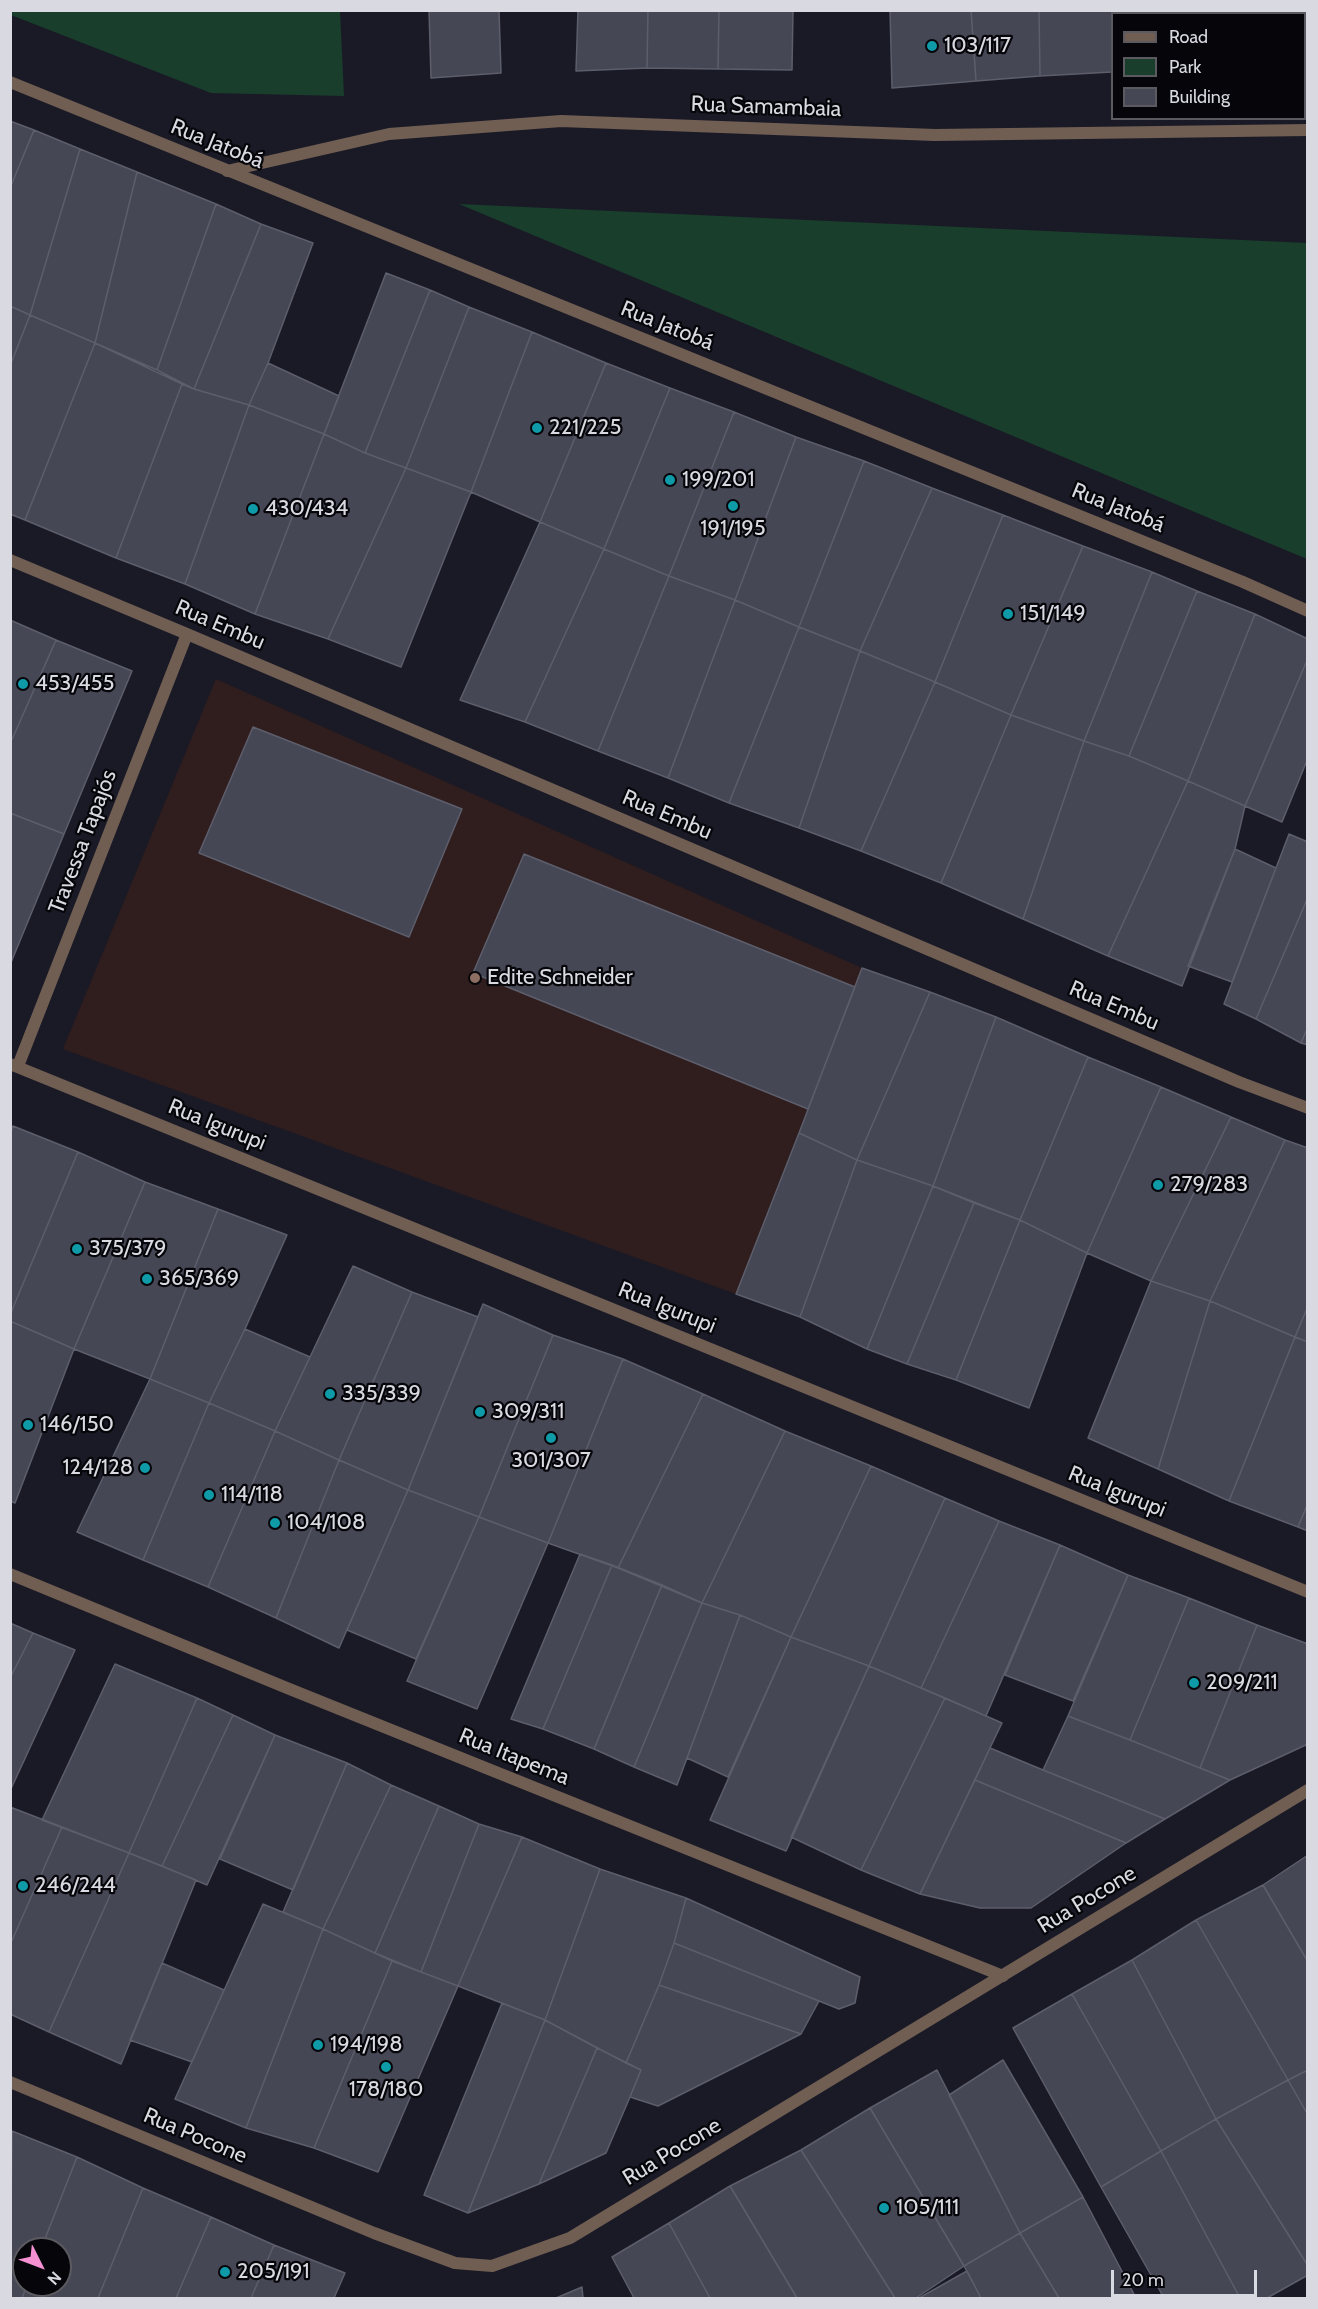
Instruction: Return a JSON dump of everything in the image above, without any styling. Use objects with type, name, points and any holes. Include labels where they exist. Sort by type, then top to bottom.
[{"type":"street","name":"Rua Jatobá","points":[[10,82],[1232,577],[1308,611]]},
{"type":"street","name":"Rua Samambaia","points":[[227,171],[389,134],[561,121],[935,135],[1308,130]]},
{"type":"street","name":"Rua Embu","points":[[10,560],[1239,1082],[1308,1108]]},
{"type":"street","name":"Travessa Tapajós","points":[[14,1065],[187,634]]},
{"type":"street","name":"Rua Igurupi","points":[[14,1065],[1308,1592]]},
{"type":"street","name":"Rua Itapema","points":[[10,1574],[1003,1976]]},
{"type":"street","name":"Rua Pocone","points":[[10,2082],[374,2234],[455,2263],[492,2266],[570,2238],[1308,1790]]},
{"type":"shaded area","name":"Edite Schneider","points":[[216,679],[862,968],[736,1294],[63,1049]]},
{"type":"green space","points":[[10,11],[340,11],[344,96],[211,93],[11,15]]},
{"type":"green space","points":[[459,204],[1307,243],[1307,559]]},
{"type":"building","points":[[429,10],[499,10],[501,73],[431,78]]},
{"type":"building","points":[[578,10],[648,10],[647,68],[576,71]]},
{"type":"building","points":[[648,10],[719,10],[718,69],[647,68]]},
{"type":"building","points":[[719,10],[793,10],[792,70],[718,69]]},
{"type":"building","name":"103/117","points":[[890,10],[971,10],[976,81],[892,88]]},
{"type":"building","points":[[971,10],[1039,10],[1040,76],[976,81]]},
{"type":"building","points":[[1039,10],[1116,10],[1116,12],[1111,12],[1111,72],[1040,76]]},
{"type":"building","points":[[1116,10],[1184,10],[1184,12],[1116,12]]},
{"type":"building","points":[[1184,10],[1235,10],[1235,12],[1184,12]]},
{"type":"building","points":[[1235,10],[1308,10],[1308,57],[1306,58],[1306,12],[1235,12]]},
{"type":"building","points":[[10,121],[34,130],[10,188]]},
{"type":"building","points":[[34,130],[80,149],[30,315],[10,306],[10,188]]},
{"type":"building","points":[[80,149],[137,172],[95,343],[30,315]]},
{"type":"building","points":[[137,172],[216,204],[157,370],[95,343]]},
{"type":"building","points":[[216,204],[261,224],[194,389],[157,370]]},
{"type":"building","points":[[261,224],[313,243],[268,363],[249,405],[194,389]]},
{"type":"building","points":[[386,273],[430,290],[365,453],[324,434]]},
{"type":"building","points":[[430,290],[469,307],[406,468],[365,453]]},
{"type":"building","points":[[10,306],[30,315],[10,366]]},
{"type":"building","points":[[469,307],[532,332],[471,492],[406,468]]},
{"type":"building","points":[[30,315],[95,343],[25,520],[10,514],[10,366]]},
{"type":"building","name":"221/225","points":[[532,332],[606,363],[540,522],[471,492]]},
{"type":"building","points":[[95,343],[182,384],[116,558],[25,520]]},
{"type":"building","points":[[268,363],[339,396],[324,434],[249,405]]},
{"type":"building","points":[[606,363],[670,388],[604,549],[540,522]]},
{"type":"building","points":[[182,384],[249,405],[185,584],[116,558]]},
{"type":"building","name":"199/201","points":[[670,388],[734,412],[669,576],[604,549]]},
{"type":"building","name":"430/434","points":[[249,405],[324,434],[255,614],[185,584]]},
{"type":"building","name":"191/195","points":[[734,412],[796,437],[735,600],[669,576]]},
{"type":"building","points":[[324,434],[365,453],[406,468],[328,639],[255,614]]},
{"type":"building","points":[[796,437],[864,461],[799,627],[735,600]]},
{"type":"building","points":[[864,461],[932,488],[860,651],[799,627]]},
{"type":"building","points":[[406,468],[471,492],[401,667],[328,639]]},
{"type":"building","points":[[932,488],[1003,515],[935,682],[860,651]]},
{"type":"building","name":"151/149","points":[[1003,515],[1083,546],[1011,715],[935,682]]},
{"type":"building","points":[[540,522],[604,549],[525,722],[460,700]]},
{"type":"building","points":[[1083,546],[1152,572],[1084,741],[1011,715]]},
{"type":"building","points":[[604,549],[669,576],[598,751],[525,722]]},
{"type":"building","points":[[1152,572],[1197,591],[1129,756],[1084,741]]},
{"type":"building","points":[[669,576],[735,600],[668,778],[598,751]]},
{"type":"building","points":[[1197,591],[1255,614],[1188,781],[1129,756]]},
{"type":"building","points":[[735,600],[799,627],[729,803],[668,778]]},
{"type":"building","points":[[1255,614],[1308,639],[1308,658],[1245,806],[1188,781]]},
{"type":"building","name":"453/455","points":[[10,620],[56,640],[10,744]]},
{"type":"building","points":[[799,627],[860,651],[799,828],[729,803]]},
{"type":"building","points":[[56,640],[132,671],[64,834],[10,813],[10,744]]},
{"type":"building","points":[[860,651],[935,682],[861,851],[799,828]]},
{"type":"building","points":[[1308,658],[1308,758],[1282,822],[1245,806]]},
{"type":"building","points":[[935,682],[1011,715],[941,883],[861,851]]},
{"type":"building","points":[[1011,715],[1084,741],[1023,919],[941,883]]},
{"type":"building","points":[[253,727],[462,809],[409,937],[199,853]]},
{"type":"building","points":[[1084,741],[1129,756],[1188,781],[1108,956],[1023,919]]},
{"type":"building","points":[[1188,781],[1245,806],[1235,849],[1182,986],[1108,956]]},
{"type":"building","points":[[10,813],[64,834],[10,965]]},
{"type":"building","points":[[1289,834],[1308,842],[1308,897],[1256,1019],[1224,1004]]},
{"type":"building","points":[[1235,849],[1276,868],[1232,982],[1188,966]]},
{"type":"building","points":[[524,854],[855,987],[808,1109],[473,973]]},
{"type":"building","points":[[1308,897],[1308,1027],[1301,1043],[1256,1019]]},
{"type":"building","points":[[862,968],[930,992],[857,1160],[799,1133]]},
{"type":"building","points":[[930,992],[996,1017],[933,1186],[857,1160]]},
{"type":"building","points":[[996,1017],[1088,1057],[1020,1220],[933,1186]]},
{"type":"building","points":[[1308,1027],[1308,1045],[1301,1043]]},
{"type":"building","points":[[1088,1057],[1161,1087],[1087,1253],[1020,1220]]},
{"type":"building","name":"279/283","points":[[1161,1087],[1231,1117],[1151,1281],[1087,1253]]},
{"type":"building","points":[[1231,1117],[1285,1140],[1210,1301],[1151,1281]]},
{"type":"building","points":[[13,1126],[78,1152],[10,1315],[10,1134]]},
{"type":"building","points":[[799,1133],[857,1160],[800,1317],[736,1294]]},
{"type":"building","points":[[1285,1140],[1308,1148],[1308,1306],[1295,1337],[1210,1301]]},
{"type":"building","name":"375/379","points":[[78,1152],[145,1182],[74,1349],[10,1321],[10,1315]]},
{"type":"building","points":[[857,1160],[933,1186],[867,1349],[800,1317]]},
{"type":"building","name":"365/369","points":[[145,1182],[218,1209],[150,1379],[74,1349]]},
{"type":"building","points":[[933,1186],[974,1203],[907,1364],[867,1349]]},
{"type":"building","points":[[974,1203],[1020,1220],[956,1380],[907,1364]]},
{"type":"building","points":[[218,1209],[287,1235],[209,1403],[150,1379]]},
{"type":"building","points":[[1020,1220],[1087,1253],[1029,1408],[956,1380]]},
{"type":"building","name":"335/339","points":[[353,1266],[412,1292],[339,1460],[275,1431]]},
{"type":"building","points":[[1151,1281],[1210,1301],[1158,1469],[1088,1438]]},
{"type":"building","points":[[412,1292],[478,1317],[408,1490],[339,1460]]},
{"type":"building","points":[[1210,1301],[1295,1337],[1229,1501],[1158,1469]]},
{"type":"building","name":"309/311","points":[[483,1304],[553,1335],[479,1517],[408,1490]]},
{"type":"building","points":[[1308,1306],[1308,1342],[1295,1337]]},
{"type":"building","name":"146/150","points":[[10,1321],[74,1349],[15,1503],[10,1501]]},
{"type":"building","points":[[245,1329],[310,1357],[275,1431],[209,1403]]},
{"type":"building","name":"301/307","points":[[553,1335],[623,1359],[548,1543],[479,1517]]},
{"type":"building","points":[[1295,1337],[1308,1342],[1308,1503],[1298,1527],[1229,1501]]},
{"type":"building","points":[[623,1359],[703,1394],[618,1568],[548,1543]]},
{"type":"building","name":"124/128","points":[[150,1379],[209,1403],[143,1560],[77,1532]]},
{"type":"building","points":[[703,1394],[785,1431],[702,1603],[618,1568]]},
{"type":"building","name":"114/118","points":[[209,1403],[275,1431],[208,1587],[143,1560]]},
{"type":"building","name":"104/108","points":[[275,1431],[339,1460],[276,1618],[208,1587]]},
{"type":"building","points":[[785,1431],[871,1466],[791,1637],[740,1615],[702,1603]]},
{"type":"building","points":[[339,1460],[408,1490],[339,1648],[276,1618]]},
{"type":"building","points":[[871,1466],[945,1498],[869,1666],[791,1637]]},
{"type":"building","points":[[408,1490],[479,1517],[416,1659],[347,1630]]},
{"type":"building","points":[[945,1498],[999,1521],[921,1688],[869,1666]]},
{"type":"building","points":[[1308,1503],[1308,1531],[1298,1527]]},
{"type":"building","points":[[479,1517],[548,1543],[477,1709],[407,1681]]},
{"type":"building","points":[[999,1521],[1060,1545],[986,1716],[921,1688]]},
{"type":"building","points":[[1060,1545],[1128,1575],[1073,1701],[1005,1675]]},
{"type":"building","points":[[580,1554],[612,1565],[543,1729],[511,1719]]},
{"type":"building","points":[[612,1565],[662,1585],[594,1749],[543,1729]]},
{"type":"building","points":[[1128,1575],[1189,1598],[1130,1740],[1068,1716]]},
{"type":"building","points":[[662,1585],[702,1603],[634,1767],[594,1749]]},
{"type":"building","name":"209/211","points":[[1189,1598],[1257,1625],[1200,1768],[1130,1740]]},
{"type":"building","points":[[702,1603],[740,1615],[677,1785],[634,1767]]},
{"type":"building","points":[[740,1615],[791,1637],[728,1777],[687,1758]]},
{"type":"building","points":[[10,1623],[33,1633],[10,1678]]},
{"type":"building","points":[[1257,1625],[1308,1644],[1308,1744],[1230,1780],[1200,1768]]},
{"type":"building","points":[[33,1633],[75,1650],[10,1791],[10,1678]]},
{"type":"building","points":[[791,1637],[869,1666],[786,1851],[710,1820]]},
{"type":"building","points":[[115,1664],[197,1698],[129,1853],[42,1820]]},
{"type":"building","points":[[869,1666],[945,1698],[861,1870],[791,1837]]},
{"type":"building","points":[[197,1698],[233,1715],[162,1866],[129,1853]]},
{"type":"building","points":[[945,1698],[1002,1723],[920,1894],[861,1870]]},
{"type":"building","points":[[233,1715],[275,1735],[207,1885],[162,1866]]},
{"type":"building","points":[[1068,1716],[1230,1780],[1165,1819],[1043,1770]]},
{"type":"building","points":[[275,1735],[347,1763],[293,1890],[220,1859]]},
{"type":"building","points":[[990,1748],[1165,1819],[1126,1843],[975,1780]]},
{"type":"building","points":[[347,1763],[391,1785],[323,1929],[283,1912]]},
{"type":"building","points":[[975,1780],[1126,1843],[1031,1908],[980,1908],[920,1894]]},
{"type":"building","points":[[391,1785],[439,1806],[375,1953],[323,1929]]},
{"type":"building","points":[[439,1806],[479,1824],[421,1972],[375,1953]]},
{"type":"building","name":"246/244","points":[[10,1807],[62,1827],[10,1945]]},
{"type":"building","points":[[479,1824],[522,1837],[458,1986],[421,1972]]},
{"type":"building","points":[[62,1827],[129,1853],[49,2032],[10,2014],[10,1945]]},
{"type":"building","points":[[522,1837],[600,1869],[545,2020],[458,1986]]},
{"type":"building","points":[[129,1853],[196,1880],[121,2064],[49,2032]]},
{"type":"building","points":[[1308,1855],[1308,1962],[1263,1885]]},
{"type":"building","points":[[600,1869],[686,1898],[674,1943],[659,1985],[626,2063],[545,2020]]},
{"type":"building","points":[[1263,1885],[1308,1962],[1308,2070],[1288,2080],[1196,1920]]},
{"type":"building","points":[[686,1898],[860,1977],[855,2003],[839,2009],[674,1943]]},
{"type":"building","points":[[263,1904],[323,1929],[246,2128],[175,2099]]},
{"type":"building","points":[[1196,1920],[1288,2080],[1216,2119],[1132,1960]]},
{"type":"building","name":"194/198","points":[[323,1929],[392,1961],[314,2148],[246,2128]]},
{"type":"building","points":[[674,1943],[819,2001],[801,2034],[659,1985]]},
{"type":"building","points":[[1132,1960],[1216,2119],[1161,2151],[1072,1994]]},
{"type":"building","name":"178/180","points":[[392,1961],[458,1986],[378,2172],[314,2148]]},
{"type":"building","points":[[162,1963],[224,1990],[192,2062],[130,2040]]},
{"type":"building","points":[[659,1985],[801,2034],[658,2106],[630,2097],[641,2070],[626,2063]]},
{"type":"building","points":[[1072,1994],[1161,2151],[1101,2187],[1013,2028]]},
{"type":"building","points":[[502,2003],[545,2020],[468,2213],[424,2195]]},
{"type":"building","points":[[545,2020],[597,2048],[539,2184],[468,2213]]},
{"type":"building","points":[[597,2048],[641,2070],[630,2097],[606,2153],[539,2184]]},
{"type":"building","points":[[1003,2060],[1083,2197],[1020,2233],[949,2095]]},
{"type":"building","points":[[937,2070],[1020,2233],[964,2266],[870,2108]]},
{"type":"building","points":[[1308,2070],[1308,2115],[1288,2080]]},
{"type":"building","points":[[1288,2080],[1308,2115],[1308,2266],[1216,2119]]},
{"type":"building","name":"105/111","points":[[870,2108],[964,2266],[916,2298],[895,2298],[801,2150]]},
{"type":"building","points":[[1216,2119],[1308,2266],[1308,2275],[1267,2298],[1240,2298],[1161,2151]]},
{"type":"building","points":[[12,2131],[77,2157],[46,2237],[12,2237],[12,2297],[22,2297],[10,2298]]},
{"type":"building","points":[[801,2150],[895,2298],[797,2298],[730,2186]]},
{"type":"building","points":[[1161,2151],[1240,2298],[1164,2298],[1101,2187]]},
{"type":"building","points":[[77,2157],[143,2188],[98,2298],[22,2298],[72,2297],[72,2237],[46,2237]]},
{"type":"building","points":[[730,2186],[797,2298],[710,2298],[669,2223]]},
{"type":"building","points":[[143,2188],[211,2217],[176,2298],[98,2298]]},
{"type":"building","points":[[1083,2197],[1136,2298],[1059,2298],[1020,2233]]},
{"type":"building","name":"205/191","points":[[211,2217],[274,2245],[251,2298],[176,2298]]},
{"type":"building","points":[[669,2223],[710,2298],[634,2298],[612,2257]]},
{"type":"building","points":[[1020,2233],[1059,2298],[981,2298],[964,2266]]},
{"type":"building","points":[[274,2245],[345,2273],[334,2298],[251,2298]]},
{"type":"building","points":[[967,2271],[981,2298],[919,2298]]},
{"type":"building","points":[[582,2287],[583,2298],[556,2298]]},
{"type":"place","name":"103/117","points":[[932,46]]},
{"type":"place","name":"221/225","points":[[537,428]]},
{"type":"place","name":"199/201","points":[[670,480]]},
{"type":"place","name":"191/195","points":[[733,506]]},
{"type":"place","name":"430/434","points":[[253,509]]},
{"type":"place","name":"151/149","points":[[1008,614]]},
{"type":"place","name":"453/455","points":[[23,684]]},
{"type":"place","name":"Edite Schneider","points":[[475,978]]},
{"type":"place","name":"279/283","points":[[1158,1185]]},
{"type":"place","name":"375/379","points":[[77,1249]]},
{"type":"place","name":"365/369","points":[[147,1279]]},
{"type":"place","name":"335/339","points":[[330,1394]]},
{"type":"place","name":"309/311","points":[[480,1412]]},
{"type":"place","name":"146/150","points":[[28,1425]]},
{"type":"place","name":"301/307","points":[[551,1438]]},
{"type":"place","name":"124/128","points":[[145,1468]]},
{"type":"place","name":"114/118","points":[[209,1495]]},
{"type":"place","name":"104/108","points":[[275,1523]]},
{"type":"place","name":"209/211","points":[[1194,1683]]},
{"type":"place","name":"246/244","points":[[23,1886]]},
{"type":"place","name":"194/198","points":[[318,2045]]},
{"type":"place","name":"178/180","points":[[386,2067]]},
{"type":"place","name":"105/111","points":[[884,2208]]},
{"type":"place","name":"205/191","points":[[225,2272]]}]
